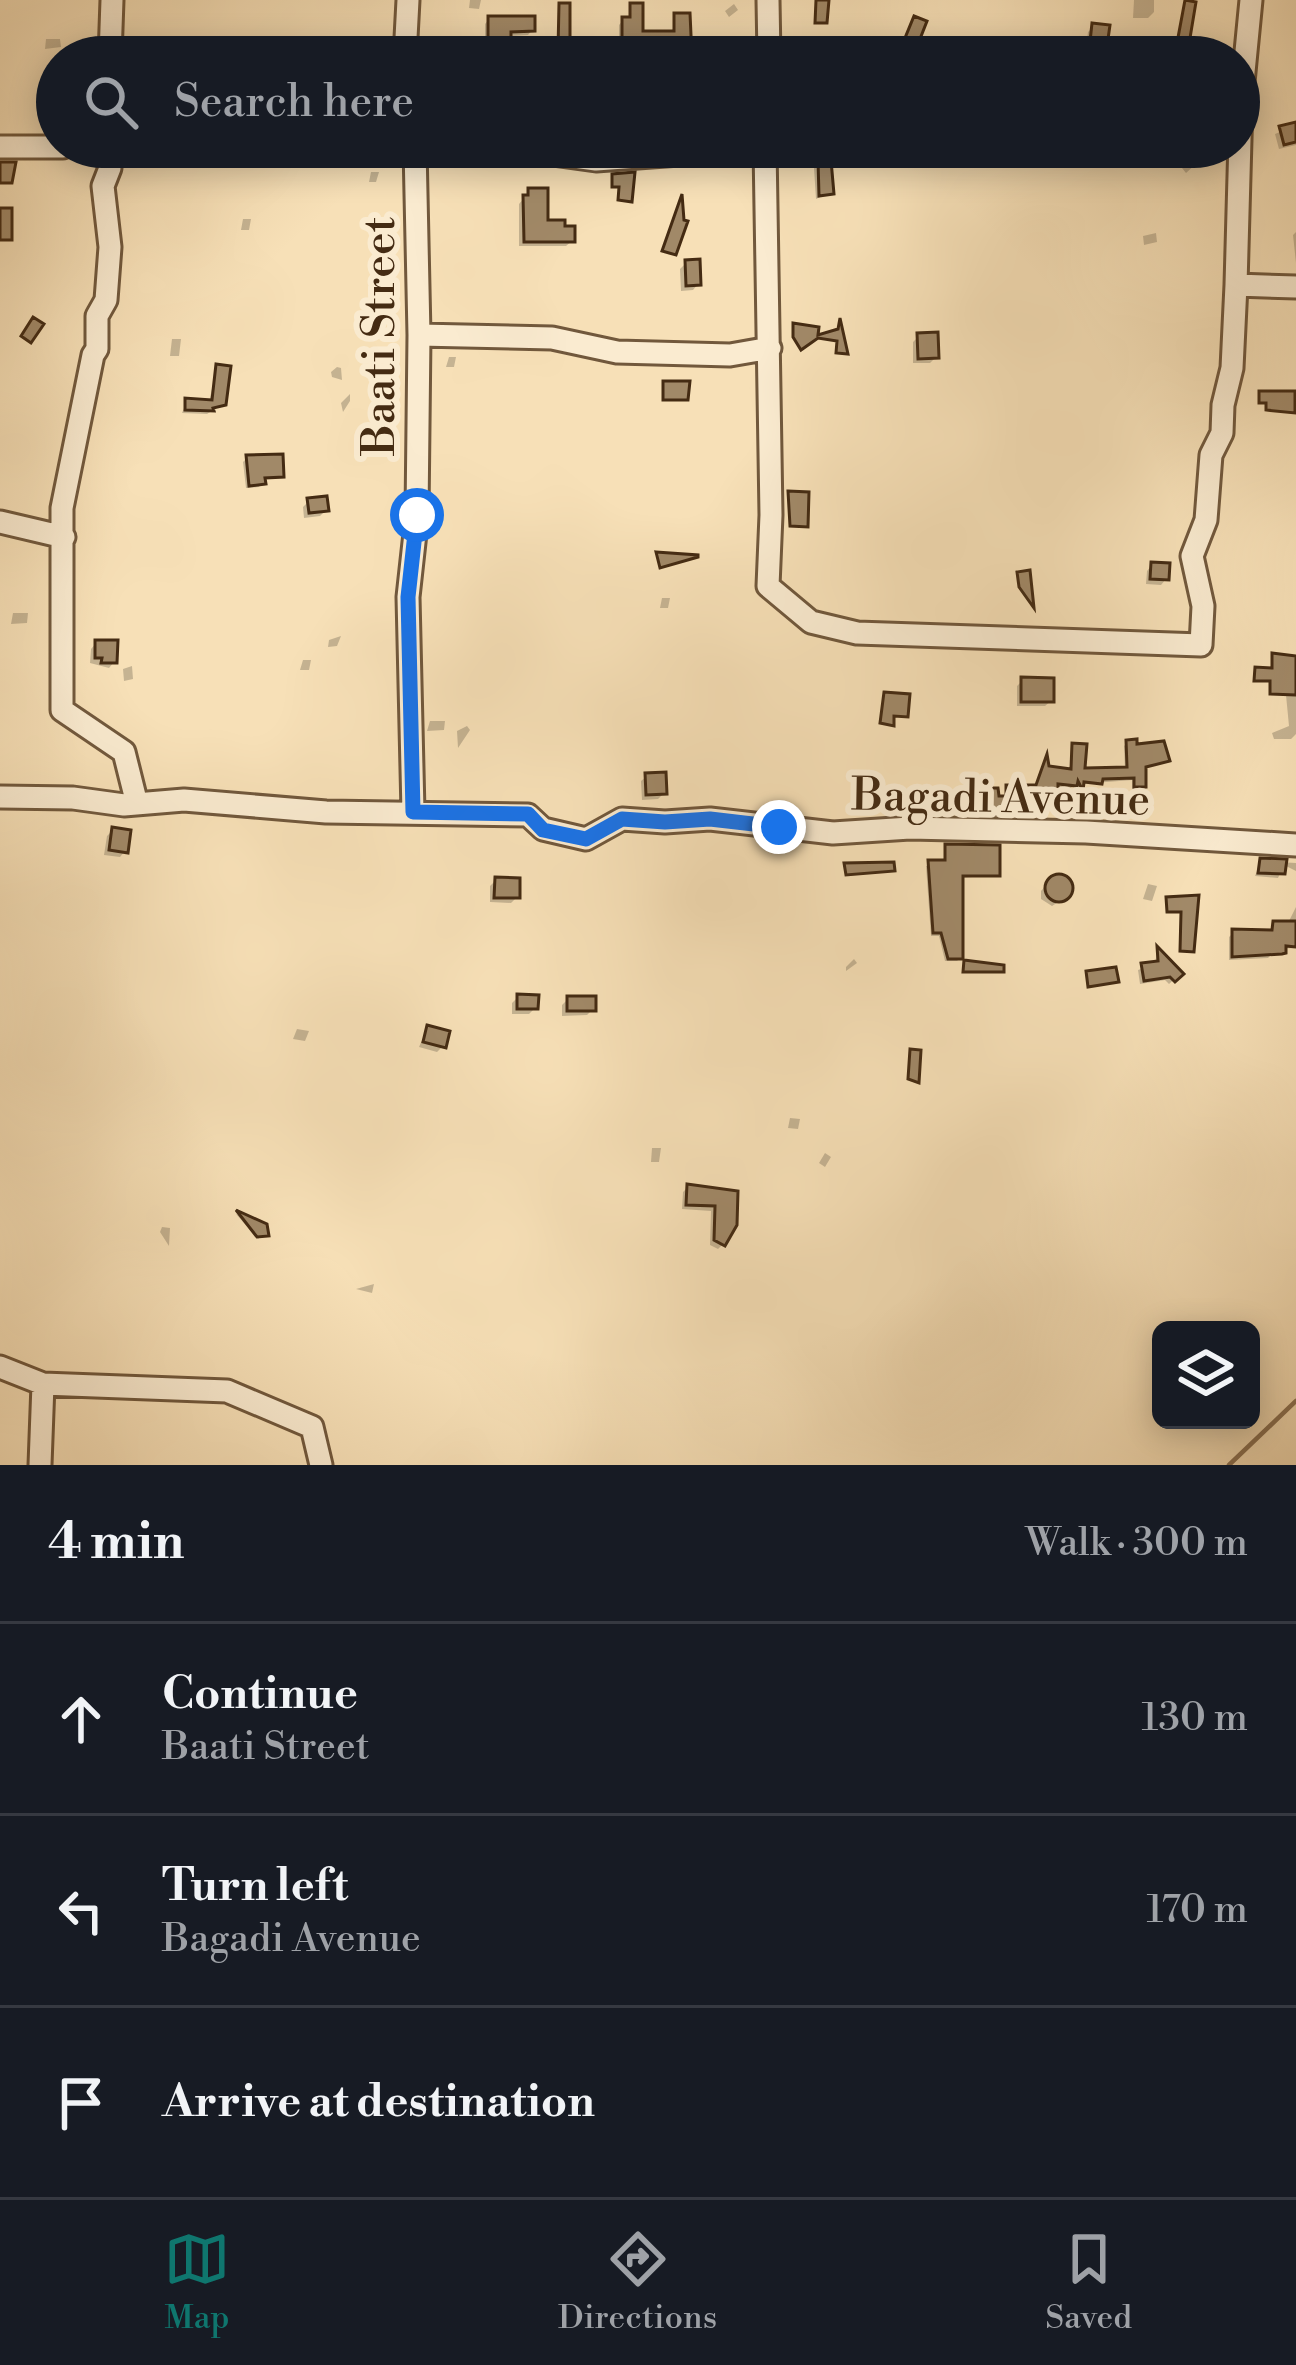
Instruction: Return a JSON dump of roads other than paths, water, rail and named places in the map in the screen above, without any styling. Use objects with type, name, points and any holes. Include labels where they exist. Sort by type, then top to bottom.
[{"type":"street","points":[[111,36],[112,0]]},
{"type":"street","points":[[406,36],[408,0]]},
{"type":"street","points":[[768,0],[769,36]]},
{"type":"street","points":[[1247,36],[1251,0]]},
{"type":"street","points":[[0,147],[36,147]]},
{"type":"street","points":[[110,168],[103,186],[110,247],[106,300],[97,316],[98,349],[92,356],[64,493],[62,710],[124,752],[137,804]]},
{"type":"street","name":"Baati Street","points":[[413,812],[408,597],[417,515],[416,168]]},
{"type":"street","points":[[766,168],[768,586],[811,622],[857,633],[1202,645],[1203,606],[1192,556],[1207,520],[1211,454],[1222,433],[1232,368],[1239,168]]},
{"type":"street","points":[[1236,285],[1296,286]]},
{"type":"street","points":[[419,335],[552,338],[617,352],[730,355],[770,347]]},
{"type":"street","points":[[0,522],[64,536]]},
{"type":"street","name":"Bagadi Avenue","points":[[0,797],[137,804],[184,800],[326,812],[528,814],[543,830],[586,839],[622,819],[710,819],[833,833],[910,828],[1042,831],[1296,845]]},
{"type":"street","points":[[0,1366],[44,1384],[227,1390],[312,1426],[321,1465]]},
{"type":"street","points":[[40,1465],[44,1384]]},
{"type":"waterway","points":[[1229,1465],[1296,1401]]}]
